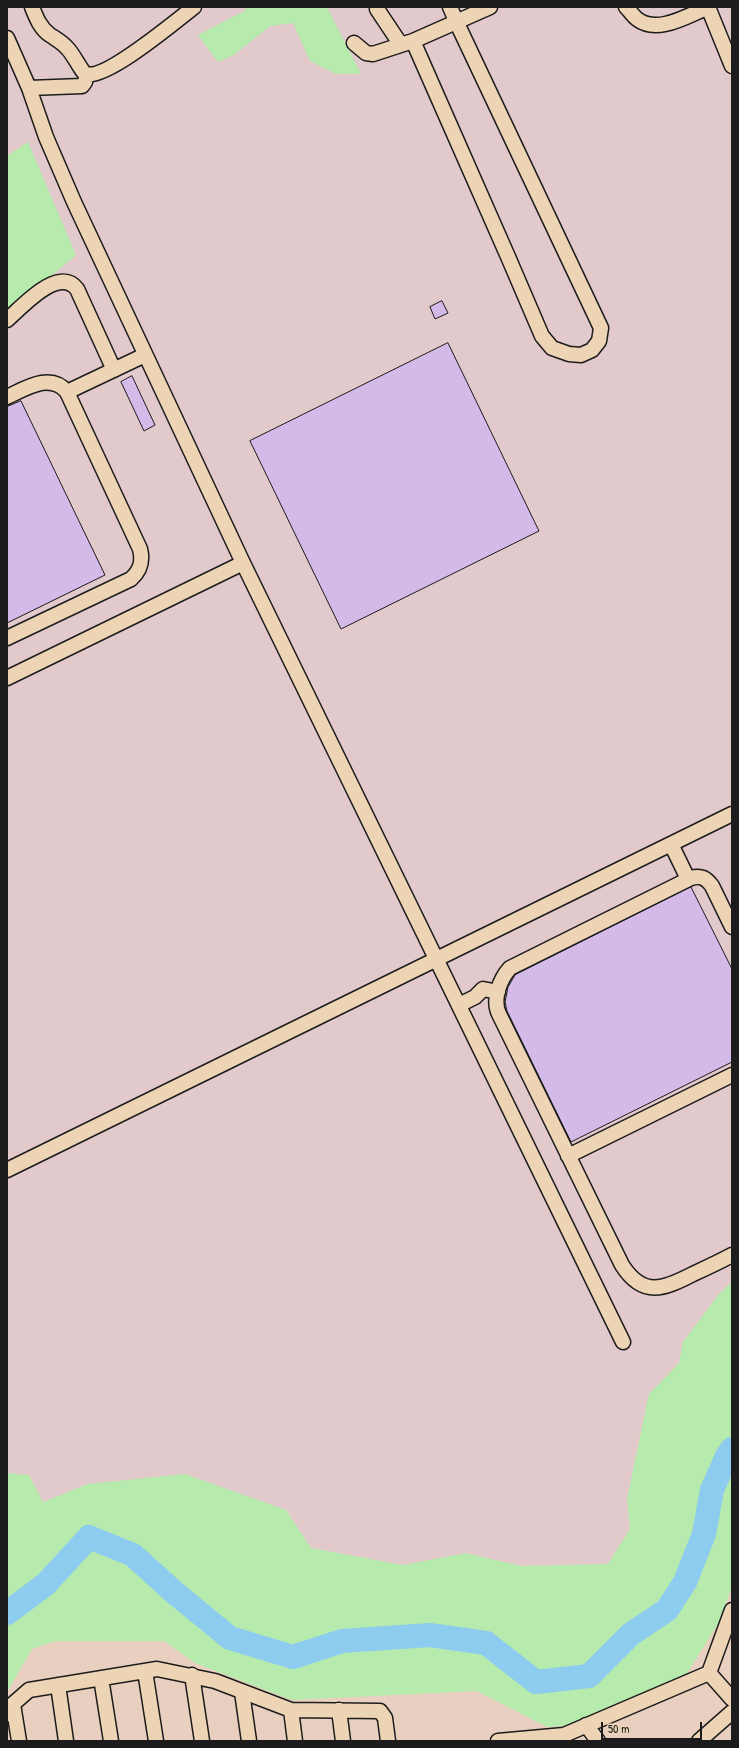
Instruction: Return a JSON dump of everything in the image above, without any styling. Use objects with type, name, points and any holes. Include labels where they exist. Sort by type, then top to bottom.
[{"type":"street","points":[[32,7],[45,30],[72,52],[81,70],[87,74],[99,73],[127,58],[194,7]]},
{"type":"street","points":[[377,9],[407,43],[423,66],[542,336],[552,348],[569,354],[581,355],[592,350],[599,341],[601,328],[450,7]]},
{"type":"street","points":[[354,43],[366,53],[373,54],[407,43],[490,7]]},
{"type":"street","points":[[626,7],[637,19],[652,25],[664,25],[708,7],[732,66]]},
{"type":"street","points":[[7,38],[29,88],[46,137],[74,202],[243,563],[460,1005],[623,1342]]},
{"type":"street","points":[[29,88],[82,86],[85,82],[87,74]]},
{"type":"street","points":[[7,320],[49,285],[61,280],[68,281],[77,289],[114,370]]},
{"type":"street","points":[[67,392],[145,355]]},
{"type":"street","points":[[7,397],[31,386],[46,382],[58,384],[67,392],[140,549],[141,565],[137,573],[131,579],[7,638]]},
{"type":"street","points":[[7,678],[243,563]]},
{"type":"street","points":[[7,1170],[732,814]]},
{"type":"street","points":[[671,844],[688,879]]},
{"type":"street","points":[[732,927],[712,886],[707,880],[696,876],[515,965],[507,972],[498,992],[496,1004],[497,1010],[622,1265],[635,1280],[651,1287],[667,1287],[732,1255]]},
{"type":"street","points":[[460,1005],[475,997],[483,990],[498,992]]},
{"type":"street","points":[[568,1156],[732,1075]]},
{"type":"street","points":[[498,1741],[524,1740],[564,1735],[709,1673],[732,1610]]},
{"type":"street","points":[[718,1647],[732,1641]]},
{"type":"street","points":[[19,1741],[10,1709],[29,1690],[157,1669],[192,1675],[215,1681],[291,1710],[380,1711],[384,1718],[388,1741]]},
{"type":"street","points":[[146,1671],[156,1741]]},
{"type":"street","points":[[709,1673],[732,1699]]},
{"type":"street","points":[[192,1675],[202,1741]]},
{"type":"street","points":[[101,1678],[111,1741]]},
{"type":"street","points":[[58,1685],[66,1741]]},
{"type":"street","points":[[242,1692],[250,1741]]},
{"type":"street","points":[[291,1710],[296,1741]]},
{"type":"street","points":[[339,1710],[343,1741]]},
{"type":"street","points":[[699,1741],[732,1712]]},
{"type":"street","points":[[586,1725],[598,1741]]},
{"type":"shaded area","points":[[7,7],[732,7],[732,1282],[719,1294],[683,1342],[679,1363],[649,1394],[627,1499],[630,1529],[608,1564],[521,1566],[466,1553],[403,1565],[311,1548],[286,1510],[88,1484],[43,1502],[29,1475],[7,1473],[7,314],[27,142],[7,156]]},
{"type":"green space","points":[[246,7],[327,7],[361,74],[336,74],[310,61],[293,23],[270,26],[234,55],[218,62],[198,35],[246,10]]},
{"type":"green space","points":[[28,142],[76,255],[7,314],[7,156]]},
{"type":"green space","points":[[732,1282],[732,1587],[719,1622],[686,1675],[564,1726],[547,1727],[477,1691],[292,1700],[195,1663],[164,1641],[55,1641],[32,1649],[7,1692],[7,1473],[29,1475],[43,1502],[88,1484],[185,1474],[286,1510],[311,1548],[403,1565],[466,1553],[521,1566],[608,1564],[630,1529],[627,1499],[649,1394],[679,1363],[683,1342],[719,1294]]},
{"type":"building","points":[[442,301],[448,313],[435,319],[430,307]]},
{"type":"building","points":[[448,343],[539,531],[341,629],[250,441]]},
{"type":"building","points":[[132,376],[155,425],[144,431],[121,382]]},
{"type":"building","points":[[21,401],[105,575],[7,623],[7,407]]},
{"type":"building","points":[[691,887],[732,969],[732,1062],[571,1142],[507,1011],[505,1002],[508,987],[515,975]]},
{"type":"waterway","points":[[7,1613],[46,1584],[89,1537],[133,1555],[175,1593],[230,1638],[293,1657],[342,1641],[430,1635],[486,1643],[536,1682],[589,1676],[631,1634],[667,1610],[685,1582],[704,1534],[712,1490],[727,1456],[732,1449]]}]
